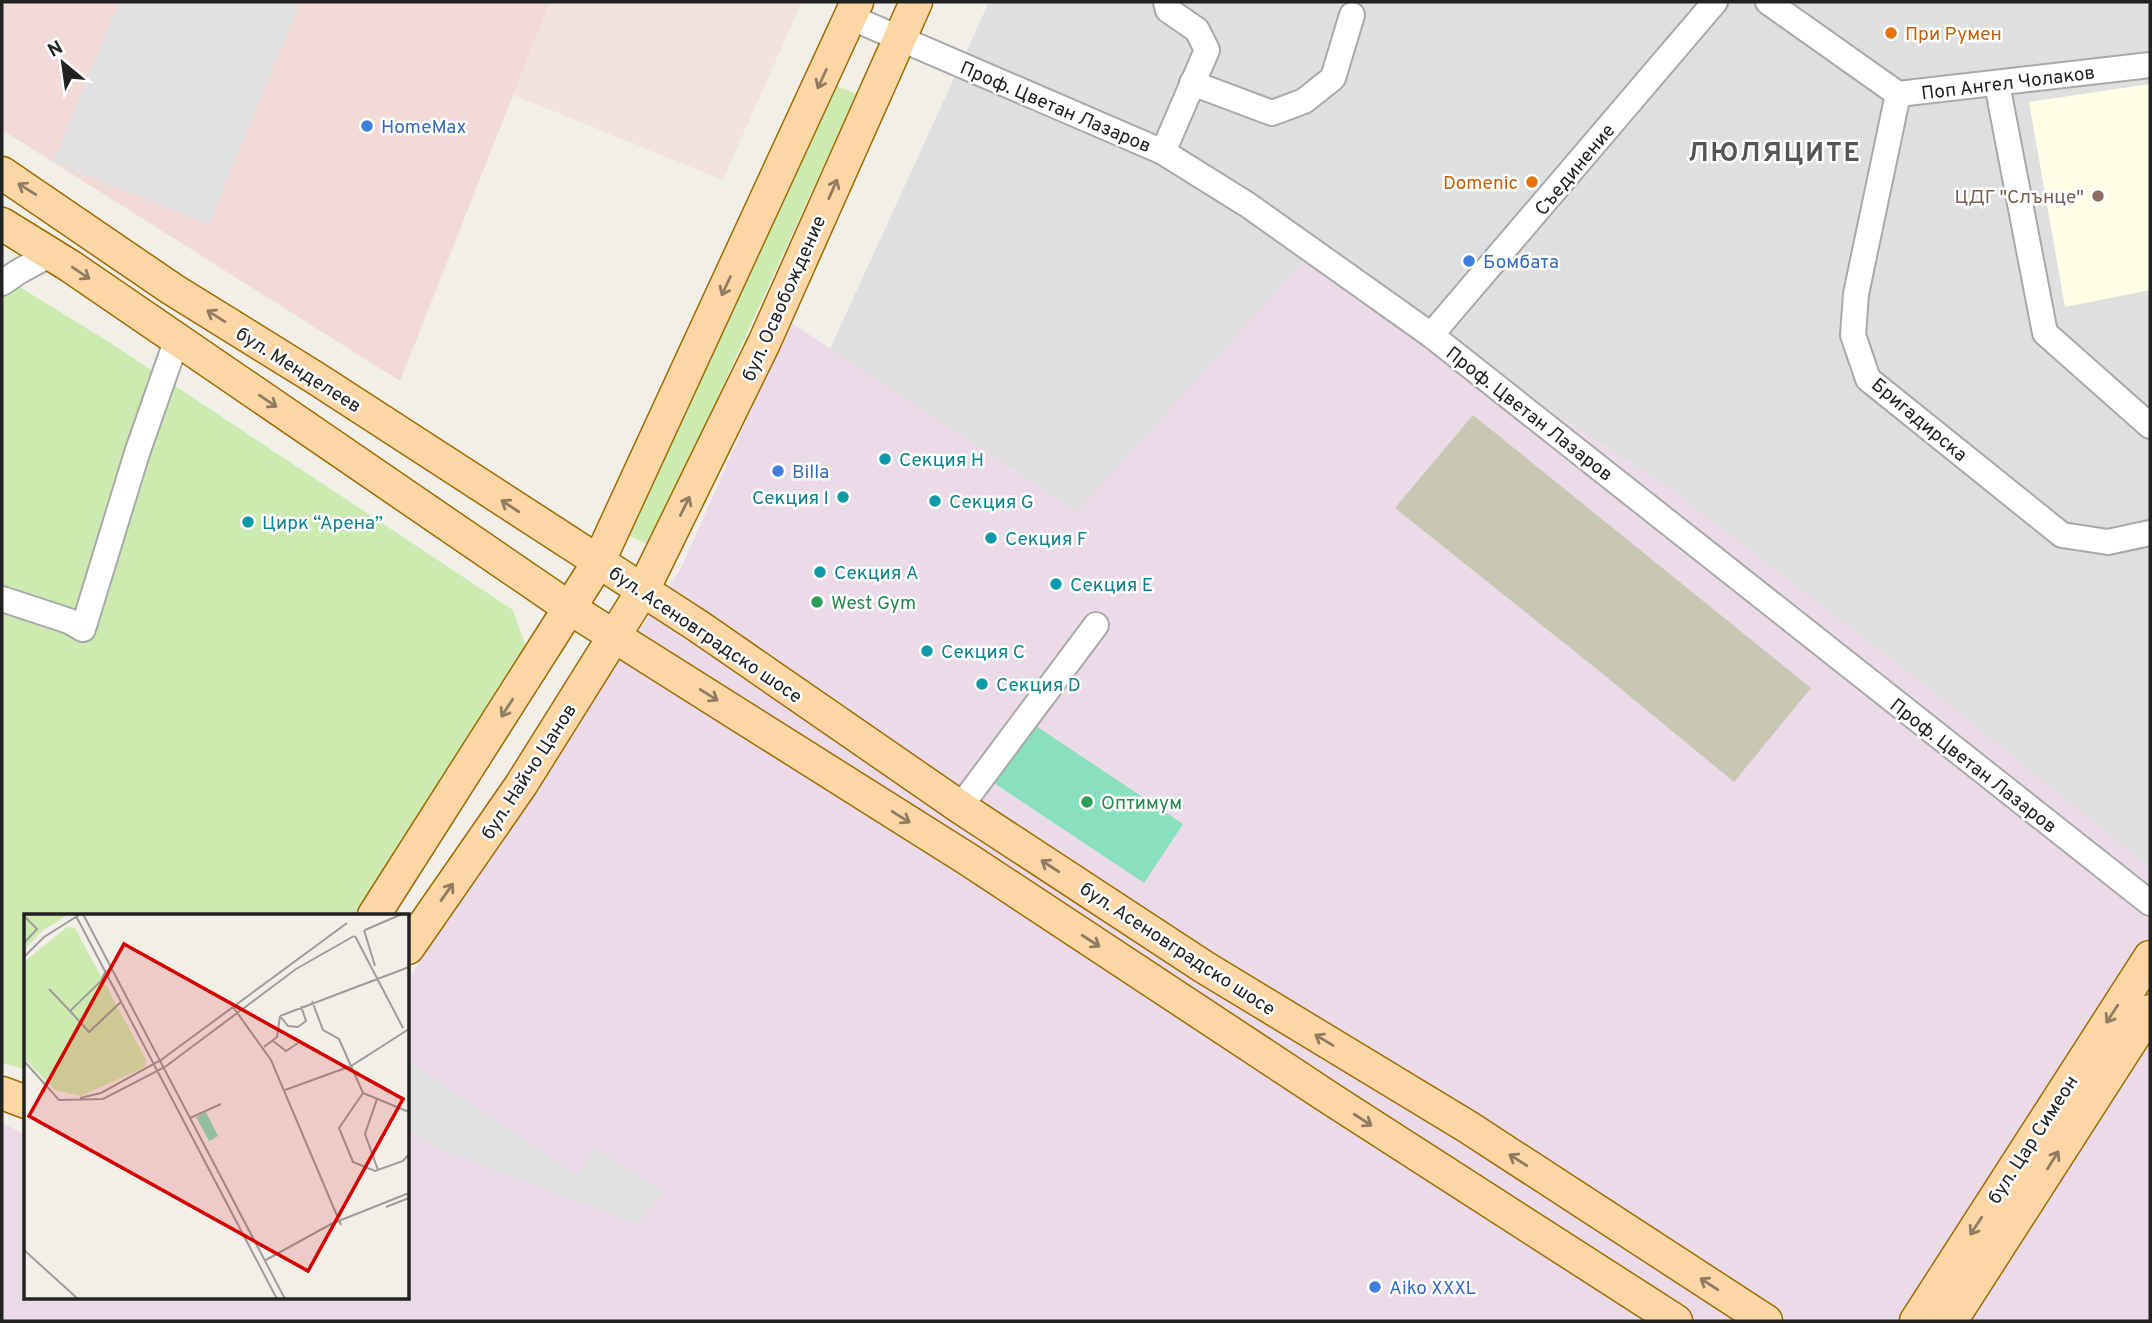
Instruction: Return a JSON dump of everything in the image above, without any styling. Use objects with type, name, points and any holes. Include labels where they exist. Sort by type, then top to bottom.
[{"type":"main road","name":"бул. Освобождение","points":[[643,590],[764,343],[916,2]]},
{"type":"main road","points":[[375,914],[598,563],[854,9]]},
{"type":"main road","name":"бул. Менделеев","points":[[2,173],[172,289],[317,379],[598,563]]},
{"type":"main road","points":[[2,224],[177,339],[571,609],[969,860],[1331,1099],[1676,1321]]},
{"type":"main road","name":"бул. Асеновградско шосе","points":[[598,563],[643,590],[960,807],[1204,967],[1468,1127],[1766,1321]]},
{"type":"main road","name":"бул. Найчо Цанов","points":[[410,945],[521,785],[643,590]]},
{"type":"main road","name":"бул. Цар Симеон","points":[[1916,1321],[2150,957]]},
{"type":"main road","name":"бул. Цар Симеон","points":[[1951,1321],[2150,1011]]},
{"type":"street","points":[[1163,152],[1207,50],[1198,30],[1168,10],[1166,2]]},
{"type":"street","name":"Съединение","points":[[1431,335],[1715,2]]},
{"type":"street","name":"Поп Ангел Чолаков","points":[[1768,2],[1898,94],[2150,65]]},
{"type":"street","name":"Проф. Цветан Лазаров","points":[[854,9],[900,40],[1163,152],[1248,205],[1431,335],[2150,903]]},
{"type":"street","points":[[1192,83],[1272,113],[1304,101],[1333,78],[1352,15]]},
{"type":"street","points":[[1997,84],[2045,333],[2150,426]]},
{"type":"street","name":"Бригадирска","points":[[1898,94],[1856,294],[1853,335],[1868,379],[2062,535],[2108,542],[2150,533]]},
{"type":"street","points":[[2,284],[51,254]]},
{"type":"street","points":[[2,599],[69,621],[83,629],[137,453],[177,339]]},
{"type":"street","points":[[960,807],[1096,625]]},
{"type":"shaded area","points":[[2,2],[550,2],[400,381],[2,130]]},
{"type":"shaded area","points":[[119,2],[300,2],[209,225],[53,162]]},
{"type":"shaded area","points":[[550,2],[802,2],[723,180],[513,95]]},
{"type":"shaded area","points":[[989,2],[2150,2],[2150,868],[1930,689],[1667,486],[1391,309],[1077,512],[830,349]]},
{"type":"shaded area","name":"ЦДГ \"Слънце\"","points":[[2150,84],[2150,290],[2065,307],[2029,102]]},
{"type":"shaded area","points":[[1304,261],[1391,309],[1667,486],[1930,689],[2150,868],[2150,1321],[2,1321],[2,1123],[24,1134],[24,1298],[410,1298],[410,976],[681,568],[790,322],[1077,512]]},
{"type":"shaded area","points":[[1473,415],[1811,688],[1734,782],[1395,508]]},
{"type":"shaded area","points":[[410,1062],[577,1176],[596,1149],[665,1193],[637,1224],[437,1148],[410,1130]]},
{"type":"green space","points":[[835,85],[856,94],[650,546],[626,534]]},
{"type":"green space","points":[[2,276],[109,342],[513,610],[528,653],[359,914],[24,914],[24,1069],[2,1063]]},
{"type":"green space","name":"Оптимум","points":[[1030,722],[1183,824],[1144,883],[991,781]]},
{"type":"place","name":"При Румен","points":[[1891,33]]},
{"type":"place","name":"HomeMax","points":[[367,126]]},
{"type":"place","name":"Domenic","points":[[1532,182]]},
{"type":"place","name":"ЦДГ \"Слънце\"","points":[[2098,196]]},
{"type":"place","name":"Бомбата","points":[[1469,261]]},
{"type":"place","name":"Секция H","points":[[885,459]]},
{"type":"place","name":"Billa","points":[[778,471]]},
{"type":"place","name":"Секция I","points":[[843,497]]},
{"type":"place","name":"Секция G","points":[[935,501]]},
{"type":"place","name":"Цирк “Арена”","points":[[248,522]]},
{"type":"place","name":"Секция F","points":[[991,538]]},
{"type":"place","name":"Секция A","points":[[820,572]]},
{"type":"place","name":"Секция E","points":[[1056,584]]},
{"type":"place","name":"West Gym","points":[[817,602]]},
{"type":"place","name":"Секция C","points":[[927,651]]},
{"type":"place","name":"Секция D","points":[[982,684]]},
{"type":"place","name":"Оптимум","points":[[1087,802]]},
{"type":"place","name":"Aiko XXXL","points":[[1375,1287]]},
{"type":"district","name":"ЛЮЛЯЦИТЕ","points":[[1775,152]]}]
